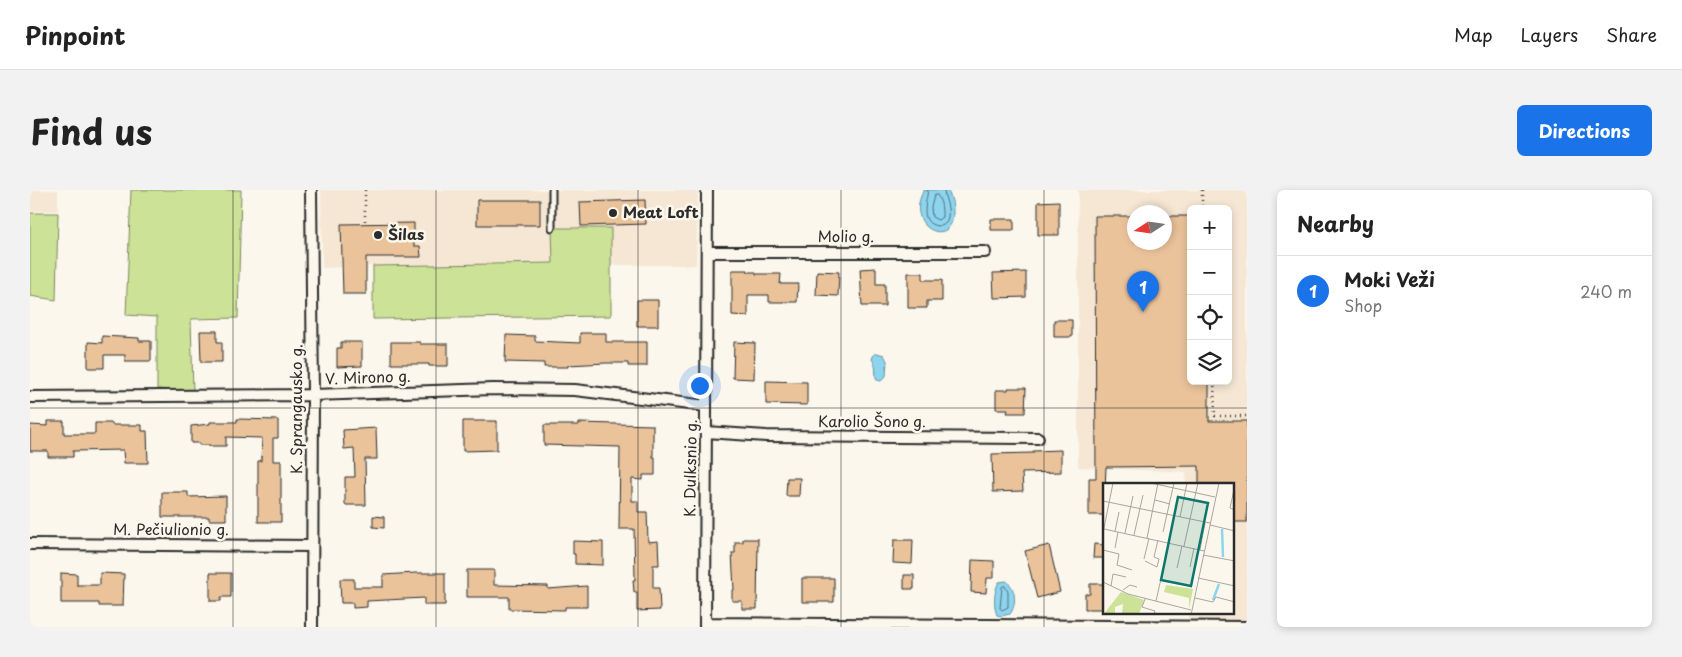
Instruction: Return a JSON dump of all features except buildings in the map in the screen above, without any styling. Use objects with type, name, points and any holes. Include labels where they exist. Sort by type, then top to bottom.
[{"type":"street","name":"K. Sprangausko g.","points":[[311,190],[313,396],[312,627]]},
{"type":"street","name":"K. Dulksnio g.","points":[[705,625],[707,190]]},
{"type":"street","name":"Molio g.","points":[[707,252],[985,252]]},
{"type":"street","name":"V. Mirono g.","points":[[30,397],[313,396],[493,389],[576,390],[706,406]]},
{"type":"street","name":"Karolio Šono g.","points":[[706,432],[766,436],[1038,438]]},
{"type":"street","name":"M. Pečiulionio g.","points":[[30,544],[312,546]]},
{"type":"street","points":[[705,625],[1247,627]]},
{"type":"lane","points":[[552,190],[552,228]]},
{"type":"path","points":[[365,190],[365,222]]},
{"type":"path","points":[[1202,190],[1202,205]]},
{"type":"path","points":[[1214,385],[1214,416],[1247,416]]},
{"type":"shaded area","points":[[30,190],[58,190],[58,211],[30,211]]},
{"type":"shaded area","points":[[321,190],[698,190],[696,265],[611,265],[610,228],[552,229],[553,263],[322,268]]},
{"type":"shaded area","points":[[1078,190],[1247,190],[1247,627],[1188,625],[1188,614],[1234,614],[1234,483],[1186,483],[1186,472],[1078,467]]},
{"type":"green space","points":[[131,190],[241,190],[238,318],[191,319],[193,391],[157,389],[157,317],[126,315]]},
{"type":"green space","points":[[30,213],[58,213],[56,300],[30,296]]},
{"type":"green space","points":[[552,228],[611,228],[611,316],[373,319],[373,266],[553,263]]},
{"type":"water","points":[[924,190],[947,190],[949,193],[953,213],[951,224],[945,230],[938,232],[930,229],[919,214],[919,203]]},
{"type":"water","points":[[874,354],[884,355],[887,361],[886,376],[881,381],[876,378],[875,365],[872,359]]},
{"type":"water","points":[[1006,581],[1014,592],[1014,606],[1010,614],[1001,616],[997,615],[995,594],[999,582]]},
{"type":"place","name":"Meat Loft","points":[[613,213]]},
{"type":"place","name":"Šilas","points":[[378,235]]},
{"type":"place","name":"Moki Veži","points":[[1143,312]]}]
